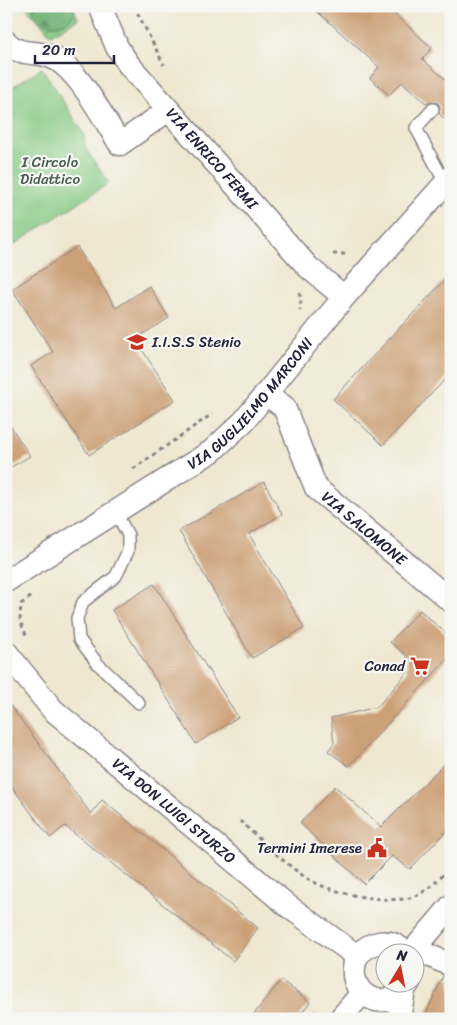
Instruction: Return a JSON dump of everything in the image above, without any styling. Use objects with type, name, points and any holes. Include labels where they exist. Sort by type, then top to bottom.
[{"type":"street","name":"VIA ENRICO FERMI","points":[[100,6],[118,47],[129,66],[308,266],[344,297]]},
{"type":"street","points":[[12,54],[49,56],[71,71],[120,144],[167,110]]},
{"type":"street","name":"VIA GUGLIELMO MARCONI","points":[[6,581],[212,451],[244,421],[344,297],[448,180]]},
{"type":"street","name":"VIA SALOMONE","points":[[266,394],[284,407],[316,488],[451,601]]},
{"type":"street","name":"VIA DON LUIGI STURZO","points":[[6,652],[53,710],[288,906],[357,956]]},
{"type":"street","points":[[419,942],[451,906]]},
{"type":"street","points":[[374,945],[363,948],[357,956],[352,975],[356,985],[362,993],[379,1001],[388,1000],[399,992]]},
{"type":"street","points":[[424,956],[451,965]]},
{"type":"street","points":[[399,1019],[406,992]]},
{"type":"street","points":[[340,1019],[362,993]]},
{"type":"lane","points":[[433,109],[416,128],[448,180]]},
{"type":"lane","points":[[115,511],[128,535],[128,551],[116,576],[83,602],[76,618],[79,639],[98,664],[139,703]]},
{"type":"path","points":[[134,6],[164,66]]},
{"type":"path","points":[[330,252],[335,255],[355,254]]},
{"type":"path","points":[[294,287],[301,299],[302,307],[297,317]]},
{"type":"path","points":[[132,470],[205,420],[218,408]]},
{"type":"path","points":[[29,643],[20,620],[21,604],[36,593]]},
{"type":"path","points":[[240,821],[310,880],[341,893],[373,898],[413,897],[437,882],[451,866]]},
{"type":"green space","points":[[25,6],[73,6],[78,19],[51,35]]},
{"type":"green space","points":[[32,6],[72,6],[75,13],[64,23],[51,25],[39,19]]},
{"type":"green space","name":"I Circolo Didattico","points":[[42,68],[84,134],[85,148],[109,183],[6,250],[6,91]]},
{"type":"building","points":[[311,6],[386,6],[432,48],[422,59],[451,84],[451,125],[439,114],[440,107],[438,103],[431,102],[427,104],[402,82],[389,95],[370,78],[379,67]]},
{"type":"building","points":[[77,247],[116,308],[149,286],[169,318],[135,339],[175,400],[89,455],[31,366],[53,352],[12,289]]},
{"type":"building","points":[[451,273],[451,373],[383,445],[333,399]]},
{"type":"building","points":[[6,419],[30,456],[6,470]]},
{"type":"building","points":[[264,482],[282,514],[249,534],[304,628],[252,658],[179,531]]},
{"type":"building","points":[[154,584],[238,717],[196,744],[112,610]]},
{"type":"building","points":[[420,610],[451,638],[451,655],[349,766],[328,751],[334,743],[331,718],[377,707],[407,673],[407,656],[390,642]]},
{"type":"building","points":[[6,700],[91,814],[102,800],[258,928],[233,961],[65,826],[50,838],[6,779]]},
{"type":"building","points":[[451,757],[451,826],[410,869],[392,856],[364,884],[300,823],[335,786],[381,827]]},
{"type":"building","points":[[443,976],[451,978],[451,1019],[424,1019]]},
{"type":"building","points":[[281,980],[310,1002],[297,1019],[250,1019]]},
{"type":"place","name":"I.I.S.S Stenio","points":[[137,342]]},
{"type":"place","name":"Conad","points":[[420,666]]},
{"type":"place","name":"Termini Imerese","points":[[377,848]]}]
